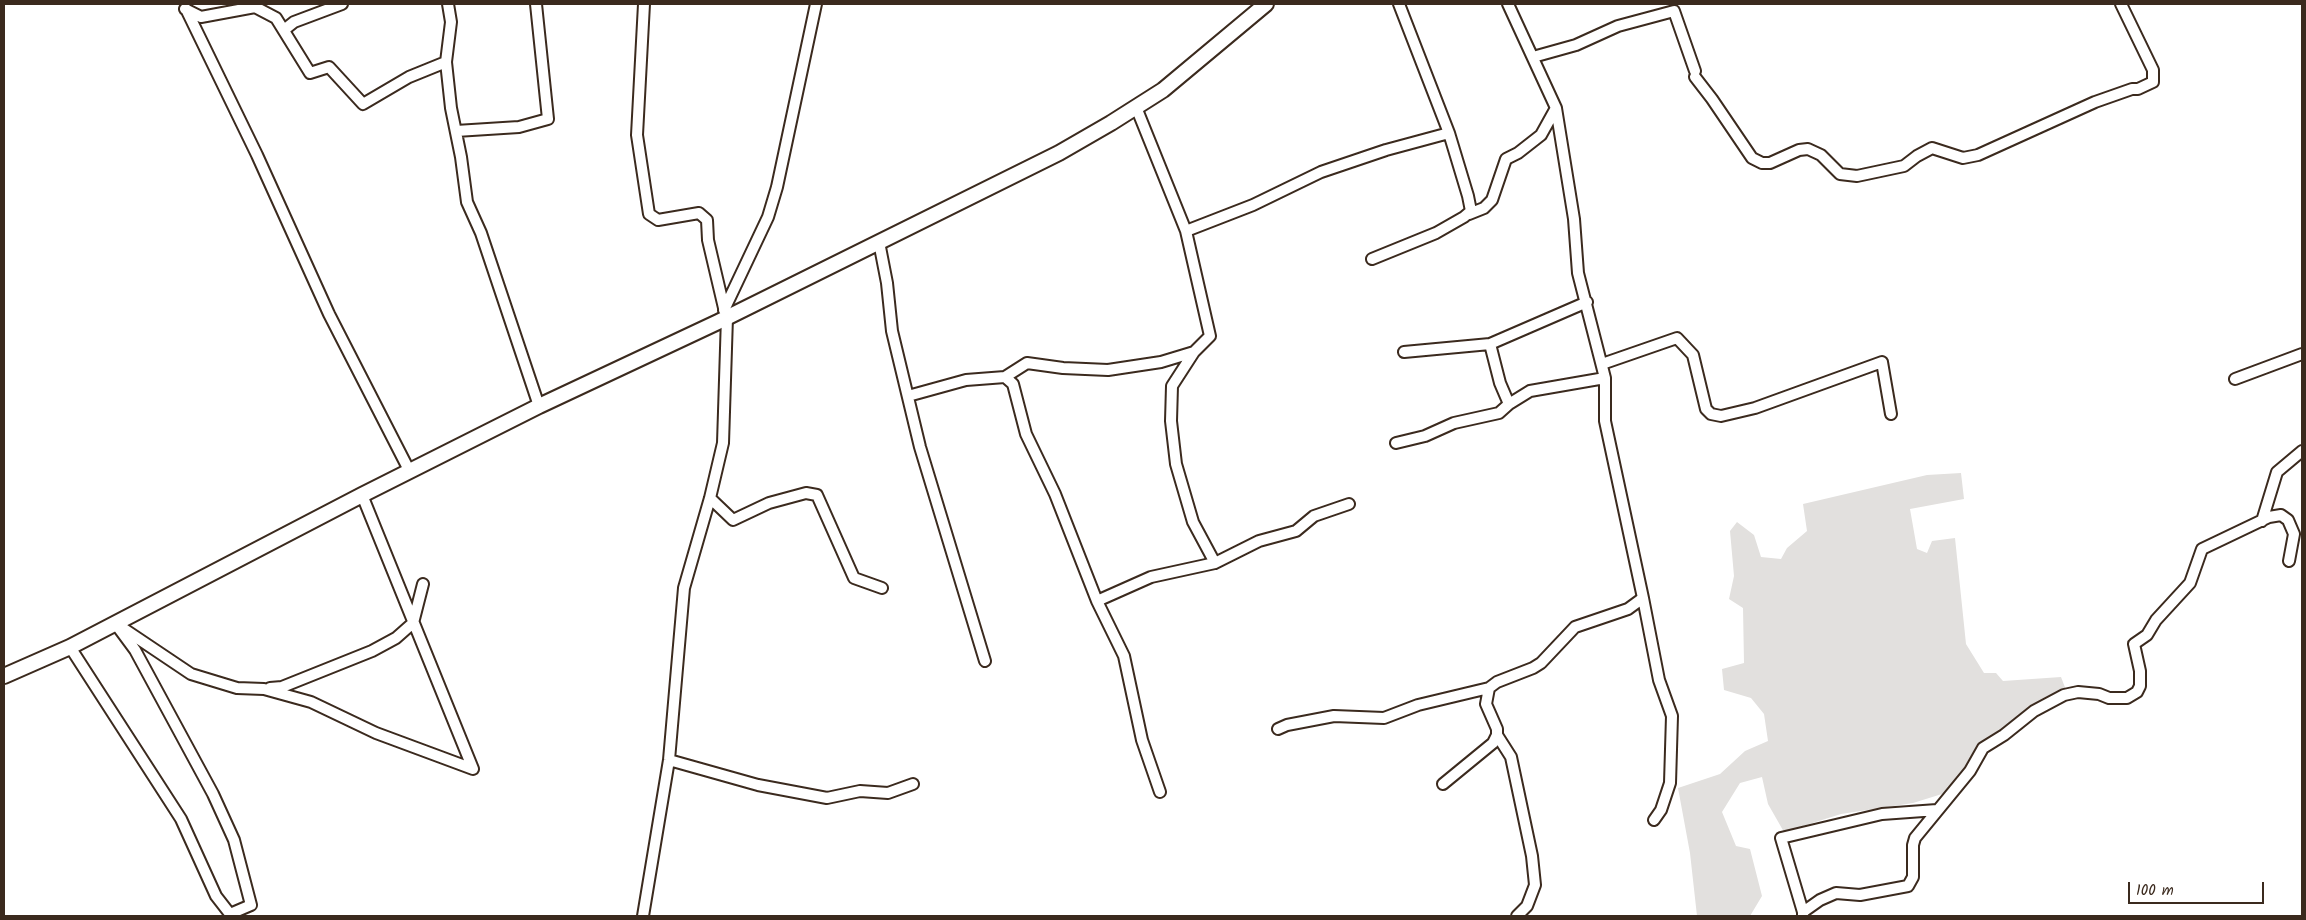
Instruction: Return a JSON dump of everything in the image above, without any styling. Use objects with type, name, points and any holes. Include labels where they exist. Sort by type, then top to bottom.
[{"type":"main road","points":[[4,676],[70,647],[362,495],[539,406],[1059,153],[1163,90],[1266,4]]},
{"type":"street","points":[[284,30],[294,22],[342,4]]},
{"type":"street","points":[[448,4],[451,22],[446,62],[467,202],[481,234],[539,406]]},
{"type":"street","points":[[456,131],[519,127],[548,119],[536,4]]},
{"type":"street","points":[[643,916],[669,760],[684,588],[710,498],[723,443],[723,316],[708,240],[707,220],[699,213],[658,220],[649,214],[637,135],[644,4]]},
{"type":"street","points":[[723,316],[768,217],[777,187],[816,4]]},
{"type":"street","points":[[1399,4],[1449,133],[1468,196],[1471,211],[1469,214]]},
{"type":"street","points":[[1508,4],[1556,108],[1574,219],[1578,272],[1605,378],[1605,421],[1659,680],[1672,716],[1670,783],[1662,810],[1654,820]]},
{"type":"street","points":[[1533,57],[1576,44],[1618,26],[1674,11],[1695,74],[1752,158],[1762,163],[1770,163],[1799,150],[1808,149],[1821,155],[1840,174],[1857,176],[1904,166],[1932,148],[1963,158],[1978,155],[2096,102],[2132,89],[2138,90],[2153,82],[2153,70],[2121,4]]},
{"type":"street","points":[[184,6],[201,17],[255,7],[276,18],[310,73],[329,67],[363,104],[409,77],[446,62]]},
{"type":"street","points":[[184,6],[256,155],[329,314],[410,472]]},
{"type":"street","points":[[1136,107],[1186,230],[1210,336],[1194,352],[1172,386],[1171,421],[1176,464],[1193,522],[1215,563]]},
{"type":"street","points":[[1372,259],[1436,233],[1469,214],[1484,208],[1492,200],[1506,159],[1518,153],[1541,135],[1556,108]]},
{"type":"street","points":[[1186,230],[1253,204],[1321,172],[1386,150],[1449,133]]},
{"type":"street","points":[[879,242],[887,283],[892,331],[920,446],[985,661]]},
{"type":"street","points":[[1404,352],[1490,344],[1587,302]]},
{"type":"street","points":[[1602,364],[1677,338],[1693,355],[1706,409],[1711,414],[1721,416],[1755,408],[1882,362],[1891,414]]},
{"type":"street","points":[[1490,344],[1500,383],[1509,404]]},
{"type":"street","points":[[908,396],[966,380],[1005,377],[1027,363],[1108,370],[1161,362],[1194,352]]},
{"type":"street","points":[[2235,379],[2302,354]]},
{"type":"street","points":[[1005,377],[1013,384],[1026,434],[1055,494],[1097,601],[1124,656],[1142,740],[1160,792]]},
{"type":"street","points":[[1396,443],[1425,436],[1454,422],[1499,413],[1509,404],[1530,391],[1605,378]]},
{"type":"street","points":[[2262,521],[2278,472],[2302,452]]},
{"type":"street","points":[[710,498],[733,520],[769,503],[806,493],[817,495],[854,578],[882,588]]},
{"type":"street","points":[[264,689],[311,702],[376,733],[473,770],[362,495]]},
{"type":"street","points":[[1097,601],[1152,577],[1215,563],[1259,541],[1296,531],[1314,516],[1349,504]]},
{"type":"street","points":[[1937,810],[1882,814],[1781,838],[1803,914],[1820,900],[1836,894],[1860,895],[1908,886],[1913,877],[1913,845],[1915,838],[1970,771],[1983,748],[2004,735],[2034,711],[2064,695],[2078,692],[2099,694],[2109,698],[2127,698],[2137,692],[2140,686],[2140,671],[2134,644],[2147,635],[2156,620],[2190,583],[2202,549],[2269,516],[2281,515],[2288,520],[2294,534],[2289,561]]},
{"type":"street","points":[[114,623],[191,674],[237,688],[264,689],[282,687],[372,651],[396,638],[413,623],[423,584]]},
{"type":"street","points":[[1278,729],[1287,725],[1334,716],[1384,718],[1418,705],[1489,688],[1497,682],[1533,668],[1575,627],[1628,609],[1643,598]]},
{"type":"street","points":[[70,647],[181,819],[216,896],[230,914],[251,905],[234,840],[213,794],[140,657],[114,623]]},
{"type":"street","points":[[1443,784],[1493,743],[1497,735],[1498,729],[1486,704],[1489,688]]},
{"type":"street","points":[[1497,735],[1511,757],[1532,856],[1536,885],[1527,906],[1517,916]]},
{"type":"street","points":[[669,760],[758,785],[828,798],[860,790],[888,793],[914,784]]},
{"type":"shaded area","points":[[1961,473],[1964,499],[1910,509],[1917,549],[1927,553],[1932,541],[1955,538],[1966,644],[1984,673],[1996,673],[2003,681],[2061,677],[2066,690],[1978,751],[1957,779],[1942,794],[1913,803],[1841,814],[1784,832],[1768,804],[1762,777],[1740,783],[1722,812],[1736,846],[1750,849],[1762,896],[1750,916],[1697,916],[1690,853],[1678,788],[1720,774],[1745,751],[1768,741],[1764,714],[1751,698],[1724,690],[1722,669],[1744,663],[1743,608],[1729,599],[1734,576],[1730,531],[1737,522],[1754,535],[1761,557],[1781,559],[1787,548],[1807,531],[1803,504],[1927,475]]}]
